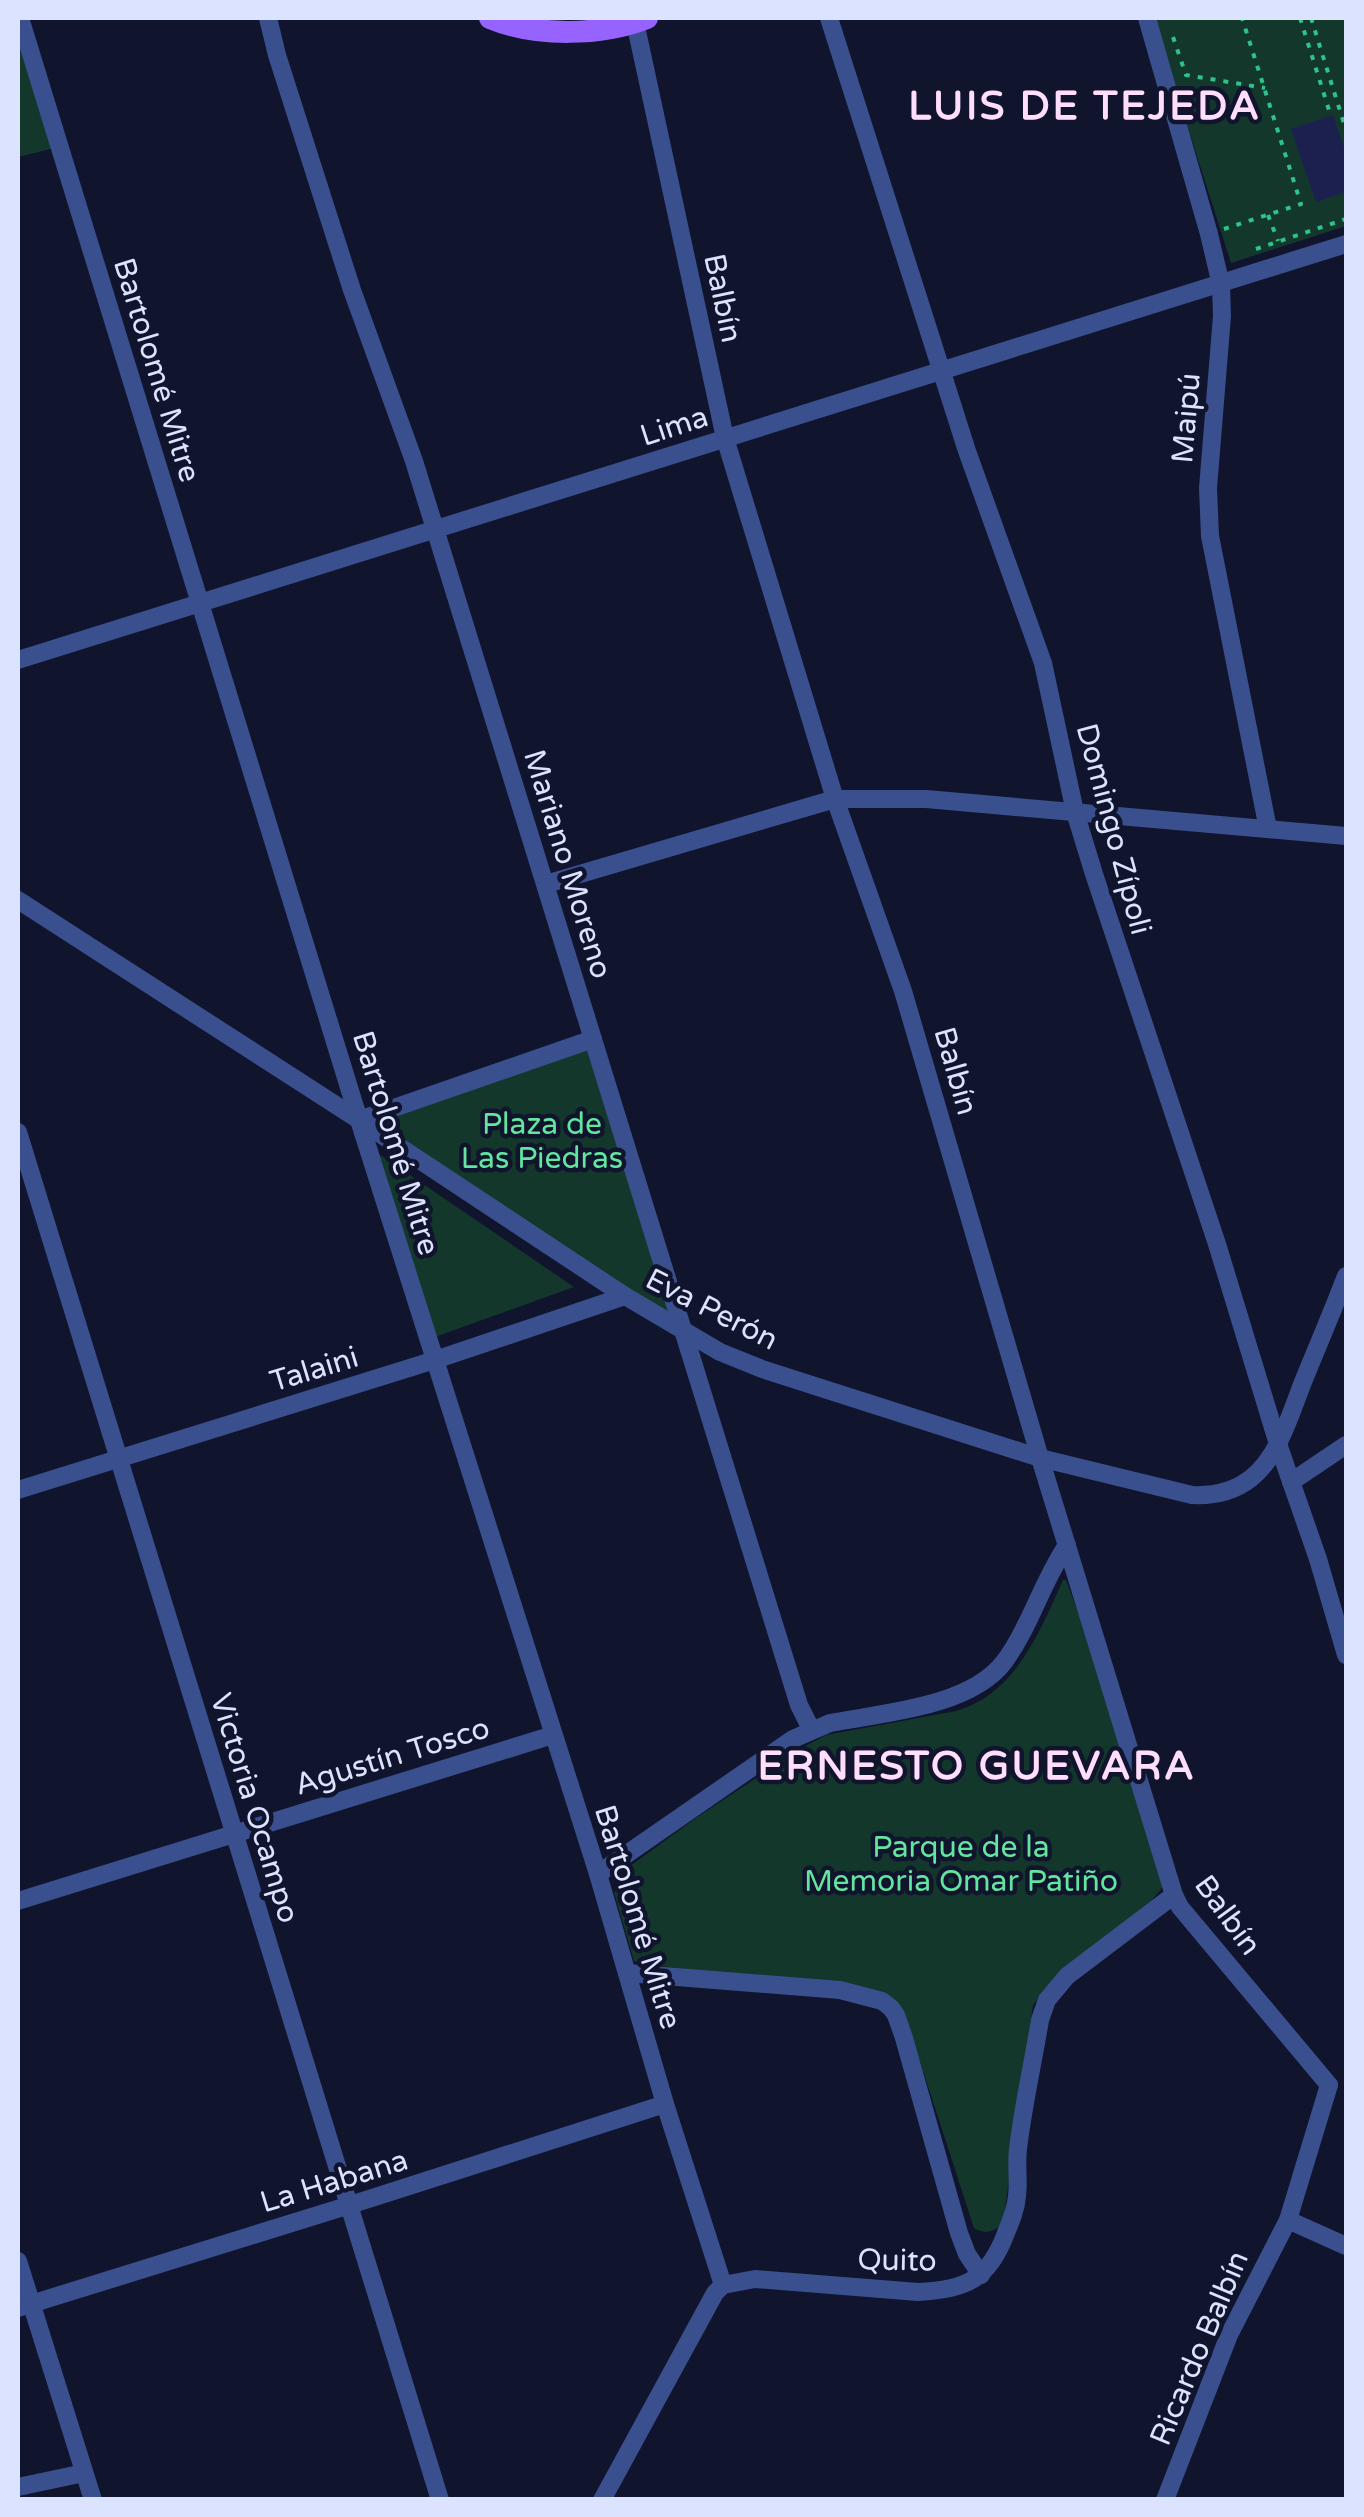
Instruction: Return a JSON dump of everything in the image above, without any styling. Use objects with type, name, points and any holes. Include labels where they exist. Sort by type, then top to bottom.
[{"type":"main road","points":[[490,18],[541,31],[588,30],[641,20]]},
{"type":"street","name":"Bartolomé Mitre","points":[[20,18],[723,2285]]},
{"type":"street","name":"Mariano Moreno","points":[[268,18],[352,290],[436,530],[799,1705],[811,1729]]},
{"type":"street","name":"Domingo Zípoli","points":[[829,18],[942,372],[1043,664],[1075,812],[1218,1244],[1346,1655]]},
{"type":"street","name":"Maipú","points":[[1147,18],[1210,234],[1221,285],[1208,488],[1210,536],[1268,828]]},
{"type":"street","name":"Balbín","points":[[641,20],[725,438],[835,799],[904,991],[1040,1458],[1174,1895],[1180,1907],[1338,2082]]},
{"type":"street","name":"Lima","points":[[18,660],[1346,244]]},
{"type":"street","points":[[546,884],[835,799],[926,799],[1346,836]]},
{"type":"street","name":"Eva Perón","points":[[18,900],[686,1334],[762,1369],[1040,1458],[1170,1492],[1210,1496],[1249,1480],[1278,1444],[1346,1276]]},
{"type":"street","points":[[360,1120],[593,1039]]},
{"type":"street","name":"Victoria Ocampo","points":[[18,1132],[440,2500]]},
{"type":"street","name":"Talaini","points":[[18,1490],[435,1360],[625,1296]]},
{"type":"street","points":[[1291,1482],[1346,1445]]},
{"type":"street","points":[[598,1874],[811,1729],[947,1699],[986,1680],[1015,1644],[1067,1545]]},
{"type":"street","name":"Agustín Tosco","points":[[18,1901],[553,1734]]},
{"type":"street","name":"Quito","points":[[723,2285],[755,2279],[928,2292],[961,2286],[980,2274],[998,2256],[1015,2209],[1017,2153],[1040,2020],[1047,2000],[1067,1976],[1174,1895]]},
{"type":"street","points":[[627,1973],[840,1990],[882,2001],[891,2008],[904,2038],[959,2232],[980,2274]]},
{"type":"street","name":"Ricardo Balbín","points":[[1165,2500],[1229,2335],[1288,2220],[1338,2082]]},
{"type":"street","name":"La Habana","points":[[24,2306],[666,2104]]},
{"type":"street","points":[[1288,2220],[1346,2246]]},
{"type":"street","points":[[18,2262],[24,2306],[93,2500]]},
{"type":"street","points":[[602,2500],[715,2293],[723,2285]]},
{"type":"street","points":[[18,2487],[84,2473]]},
{"type":"path","points":[[1210,234],[1301,204],[1242,18]]},
{"type":"path","points":[[1300,18],[1329,110]]},
{"type":"path","points":[[1311,18],[1346,130]]},
{"type":"path","points":[[1172,32],[1186,75],[1264,88]]},
{"type":"path","points":[[1268,215],[1278,242]]},
{"type":"path","points":[[1256,248],[1346,219]]},
{"type":"green space","points":[[18,18],[59,147],[18,157]]},
{"type":"green space","points":[[1153,18],[1346,18],[1346,226],[1231,263]]},
{"type":"green space","name":"Plaza de Las Piedras","points":[[593,1039],[686,1334],[359,1120]]},
{"type":"green space","points":[[379,1154],[574,1287],[435,1337]]},
{"type":"green space","name":"Parque de la Memoria Omar Patiño","points":[[1063,1580],[1082,1623],[1163,1879],[1162,1888],[1146,1907],[1033,2005],[1003,2224],[986,2232],[974,2228],[903,2009],[889,1998],[861,1989],[634,1961],[614,1893],[630,1866],[696,1818],[826,1735],[956,1711],[995,1690],[1023,1659]]},
{"type":"building","points":[[1333,115],[1346,154],[1346,192],[1316,202],[1291,129]]},
{"type":"district","name":"LUIS DE TEJEDA","points":[[1085,105]]},
{"type":"district","name":"ERNESTO GUEVARA","points":[[977,1765]]}]
